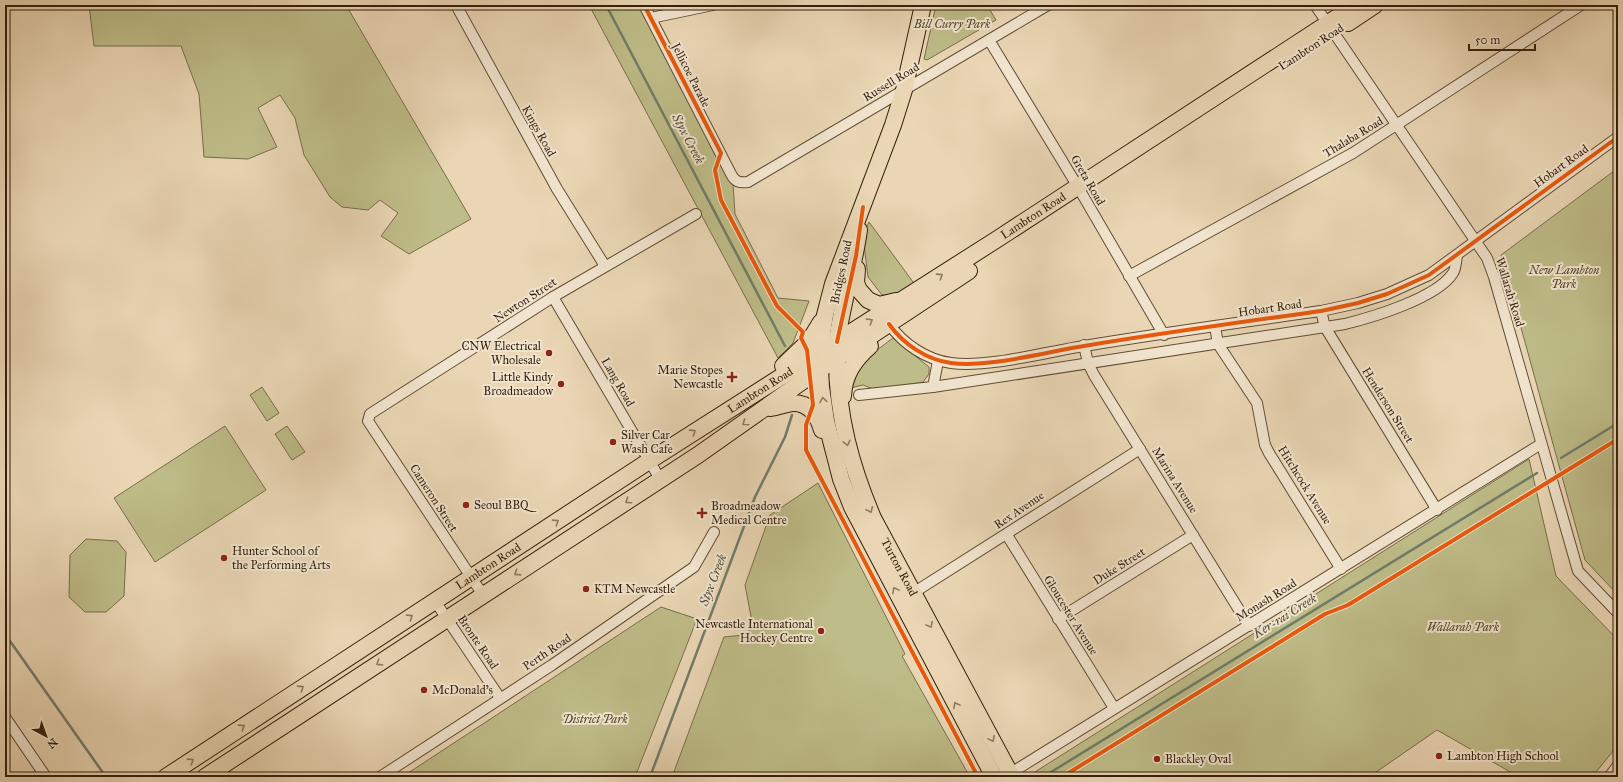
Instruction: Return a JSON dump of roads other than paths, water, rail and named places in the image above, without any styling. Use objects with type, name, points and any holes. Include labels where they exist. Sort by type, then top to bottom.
[{"type":"main road","name":"Bridges Road","points":[[819,371],[818,353],[825,315],[842,256],[863,207],[904,90],[923,5]]},
{"type":"main road","name":"Lambton Road","points":[[1330,28],[1356,5]]},
{"type":"main road","name":"Lambton Road","points":[[205,777],[660,479],[889,324],[1080,192],[1330,28],[1375,5]]},
{"type":"main road","name":"Lambton Road","points":[[166,777],[769,383],[1080,192]]},
{"type":"main road","name":"Bridges Road","points":[[837,342],[856,256],[863,207]]},
{"type":"main road","points":[[856,256],[858,262],[856,283],[859,290],[868,300],[875,304],[885,304],[907,298]]},
{"type":"main road","points":[[769,383],[781,368],[815,334],[825,315]]},
{"type":"main road","points":[[840,413],[842,409],[844,386],[854,361],[880,338],[889,324]]},
{"type":"main road","name":"Turton Road","points":[[837,342],[836,379],[840,413],[847,444],[860,488],[873,518],[1009,776]]},
{"type":"main road","name":"Turton Road","points":[[819,371],[826,421],[846,492],[860,524],[994,777]]},
{"type":"main road","points":[[765,408],[793,403],[811,409],[820,422],[829,458],[838,465]]},
{"type":"street","name":"Kings Road","points":[[456,5],[557,189],[606,266]]},
{"type":"street","name":"Jellicoe Parade","points":[[644,5],[734,179],[742,183],[748,182]]},
{"type":"street","points":[[651,18],[713,5]]},
{"type":"street","name":"Russell Road","points":[[748,182],[1048,5]]},
{"type":"street","name":"Wallarah Road","points":[[1315,5],[1487,258],[1578,571],[1618,614]]},
{"type":"street","name":"Thalaba Road","points":[[1129,276],[1353,153],[1397,126],[1581,5]]},
{"type":"street","name":"Greta Road","points":[[989,40],[1164,335]]},
{"type":"street","name":"Hobart Road","points":[[889,324],[898,337],[923,355],[938,361],[952,363],[981,363],[1084,346],[1321,311],[1358,303],[1402,288],[1429,275],[1618,137]]},
{"type":"street","name":"Newton Street","points":[[370,414],[553,297],[696,214]]},
{"type":"street","points":[[859,395],[932,387],[1345,324],[1370,318],[1436,290],[1453,273],[1457,256]]},
{"type":"street","name":"Lang Road","points":[[553,297],[660,479]]},
{"type":"street","name":"Henderson Street","points":[[1321,311],[1325,327],[1437,510]]},
{"type":"street","name":"Hitchcock Avenue","points":[[1215,326],[1218,344],[1256,403],[1265,446],[1341,569]]},
{"type":"street","name":"Marina Avenue","points":[[1084,346],[1088,363],[1249,626]]},
{"type":"street","points":[[932,387],[938,361]]},
{"type":"street","name":"Cameron Street","points":[[370,414],[368,421],[471,578],[484,595]]},
{"type":"street","name":"Monash Road","points":[[1009,776],[1114,708],[1437,510],[1541,444]]},
{"type":"street","name":"Rex Avenue","points":[[913,593],[1007,535],[1041,511],[1140,449]]},
{"type":"street","name":"Perth Road","points":[[380,777],[694,567],[714,532]]},
{"type":"street","name":"Gloucester Avenue","points":[[1007,535],[1114,708]]},
{"type":"street","name":"Duke Street","points":[[1058,618],[1193,536]]},
{"type":"street","name":"Bronte Road","points":[[435,601],[500,698]]},
{"type":"street","points":[[5,717],[46,777]]},
{"type":"street","points":[[1609,777],[1618,765]]},
{"type":"waterway","name":"Styx Creek","points":[[606,5],[785,346]]},
{"type":"waterway","name":"Styx Creek","points":[[650,777],[755,497],[785,437],[792,415]]},
{"type":"waterway","name":"Ker-rai Creek","points":[[1561,458],[1618,423]]},
{"type":"waterway","name":"Ker-rai Creek","points":[[1043,777],[1537,473]]},
{"type":"waterway","points":[[5,634],[106,777]]},
{"type":"place","name":"CNW Electrical Wholesale","points":[[549,353]]},
{"type":"place","name":"Marie Stopes Newcastle","points":[[732,377]]},
{"type":"place","name":"Little Kindy Broadmeadow","points":[[561,384]]},
{"type":"place","name":"Silver Car Wash Cafe","points":[[613,442]]},
{"type":"place","name":"Seoul BBQ","points":[[466,505]]},
{"type":"place","name":"Broadmeadow Medical Centre","points":[[702,513]]},
{"type":"place","name":"Hunter School of the Performing Arts","points":[[224,558]]},
{"type":"place","name":"KTM Newcastle","points":[[586,589]]},
{"type":"place","name":"Newcastle International Hockey Centre","points":[[821,631]]},
{"type":"place","name":"McDonald's","points":[[424,690]]},
{"type":"place","name":"Lambton High School","points":[[1439,756]]},
{"type":"place","name":"Blackley Oval","points":[[1157,759]]},
{"type":"park label","name":"Bill Curry Park","points":[[952,24]]},
{"type":"park label","name":"New Lambton Park","points":[[1564,277]]},
{"type":"park label","name":"Wallarah Park","points":[[1463,627]]},
{"type":"park label","name":"District Park","points":[[595,719]]}]
